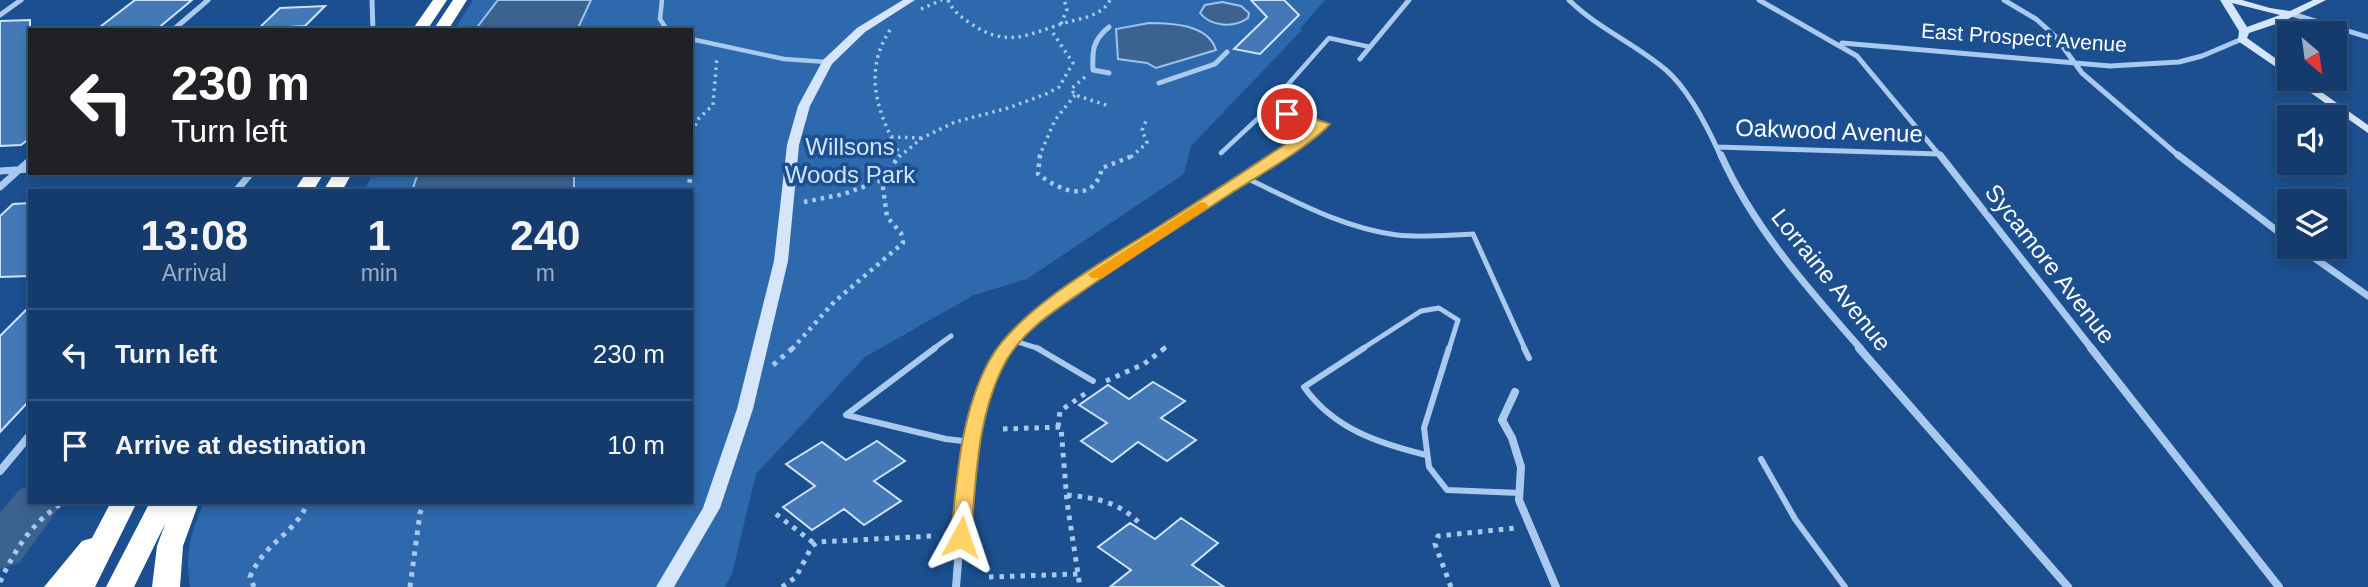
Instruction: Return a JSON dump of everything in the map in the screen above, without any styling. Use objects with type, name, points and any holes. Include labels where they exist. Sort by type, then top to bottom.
[{"type":"highway","points":[[420,28],[440,0]]},
{"type":"highway","points":[[441,28],[460,0]]},
{"type":"highway","points":[[120,587],[172,508]]},
{"type":"highway","points":[[166,587],[172,508]]},
{"type":"highway","points":[[58,587],[118,512]]},
{"type":"highway","points":[[81,587],[118,512]]},
{"type":"street","points":[[0,15],[21,0]]},
{"type":"street","points":[[175,28],[208,0]]},
{"type":"street","points":[[372,0],[374,28]]},
{"type":"street","points":[[665,587],[711,508],[745,409],[781,261],[793,145],[808,97],[827,62],[861,30],[910,0]]},
{"type":"street","points":[[1360,59],[1409,0]]},
{"type":"street","name":"Lorraine Avenue","points":[[1569,0],[1582,13],[1667,71],[1694,107],[1717,147],[1737,191],[1820,303],[2068,587]]},
{"type":"street","name":"Sycamore Avenue","points":[[1759,0],[1857,55],[1939,154],[2279,587]]},
{"type":"street","points":[[2004,0],[2036,19],[2055,36],[2073,64],[2179,156],[2277,231]]},
{"type":"street","points":[[2225,0],[2243,35],[2277,63]]},
{"type":"street","points":[[2232,0],[2269,11],[2292,14],[2368,37]]},
{"type":"street","points":[[2243,35],[2320,0]]},
{"type":"street","points":[[1109,27],[1092,44],[1093,70],[1109,74]]},
{"type":"street","name":"East Prospect Avenue","points":[[1838,43],[2110,66],[2179,62],[2203,56],[2243,35]]},
{"type":"street","points":[[1159,83],[1215,64],[1227,51]]},
{"type":"street","points":[[2313,91],[2368,130]]},
{"type":"street","points":[[956,587],[971,442],[985,391],[997,362],[1013,340],[1033,318],[1324,124]]},
{"type":"street","name":"Oakwood Avenue","points":[[1717,147],[1939,154]]},
{"type":"street","points":[[0,187],[28,162]]},
{"type":"street","points":[[0,171],[28,169]]},
{"type":"street","points":[[238,189],[249,175]]},
{"type":"street","points":[[2316,259],[2368,296]]},
{"type":"street","points":[[1515,392],[1502,420],[1512,438],[1521,467],[1519,500],[1556,587]]},
{"type":"street","points":[[0,471],[28,437]]},
{"type":"lane","points":[[662,0],[660,19],[666,28]]},
{"type":"lane","points":[[1284,89],[1329,38],[1370,47]]},
{"type":"lane","points":[[693,39],[784,59],[827,62]]},
{"type":"lane","points":[[1221,153],[1268,109],[1324,124]]},
{"type":"lane","points":[[1244,177],[1331,216],[1380,232],[1416,236],[1473,234],[1529,358]]},
{"type":"lane","points":[[1426,455],[1375,443],[1336,419],[1311,398],[1304,387],[1422,311],[1439,308],[1458,320],[1424,428],[1429,467],[1447,490],[1520,494]]},
{"type":"lane","points":[[951,336],[846,415],[946,439],[971,442]]},
{"type":"lane","points":[[1013,340],[1036,347],[1093,381]]},
{"type":"lane","points":[[1761,459],[1795,519],[1845,587]]},
{"type":"path","points":[[948,0],[954,11],[985,34],[1017,39],[1102,11],[1111,3],[1110,0]]},
{"type":"path","points":[[1061,25],[1068,6],[1064,0]]},
{"type":"path","points":[[891,26],[877,52],[874,75],[891,137],[900,155]]},
{"type":"path","points":[[786,206],[844,194],[882,180],[900,155],[922,138],[954,122],[1026,102],[1059,87],[1073,63],[1070,51],[1057,40],[1051,30]]},
{"type":"path","points":[[693,133],[697,120],[713,104],[717,58],[731,48]]},
{"type":"path","points":[[1082,79],[1072,85],[1071,89],[1075,95],[1109,106]]},
{"type":"path","points":[[1075,95],[1062,108],[1061,116],[1049,129],[1048,138],[1037,157],[1038,174],[1064,188],[1086,190],[1093,187],[1100,181],[1102,168],[1109,163],[1137,156],[1147,143],[1142,130],[1146,121]]},
{"type":"path","points":[[891,137],[922,138]]},
{"type":"path","points":[[755,369],[780,362],[834,302],[903,243],[901,233],[887,217],[882,180]]},
{"type":"path","points":[[1003,429],[1061,427],[1080,587]]},
{"type":"path","points":[[1067,495],[1111,500],[1141,525]]},
{"type":"path","points":[[0,582],[13,551],[45,516],[61,504]]},
{"type":"path","points":[[254,587],[250,577],[261,555],[295,525],[304,515],[307,504]]},
{"type":"path","points":[[410,587],[420,513],[424,504]]},
{"type":"path","points":[[776,514],[815,544],[933,536]]},
{"type":"path","points":[[1451,587],[1435,544],[1438,536],[1531,527]]},
{"type":"path","points":[[782,587],[796,578],[815,544]]},
{"type":"path","points":[[989,578],[1078,574]]},
{"type":"green space","name":"Willsons Woods Park","points":[[473,0],[1325,0],[1299,30],[1303,29],[1191,146],[1184,174],[1027,279],[974,295],[865,357],[756,474],[732,574],[725,587],[190,587],[190,543],[203,504],[693,504],[693,189],[365,189],[372,175],[693,175],[693,28],[455,28]]},
{"type":"shaded area","points":[[498,0],[591,0],[578,28],[477,28]]},
{"type":"shaded area","points":[[1222,2],[1241,6],[1249,13],[1248,18],[1230,25],[1210,21],[1200,13],[1205,5]]},
{"type":"shaded area","points":[[1149,23],[1178,25],[1197,30],[1212,41],[1216,50],[1156,68],[1147,63],[1118,59],[1116,29]]},
{"type":"shaded area","points":[[417,175],[574,175],[574,189],[413,189]]},
{"type":"building","points":[[135,0],[192,0],[158,28],[99,28]]},
{"type":"building","points":[[1251,0],[1284,0],[1299,15],[1260,54],[1234,49],[1267,17]]},
{"type":"building","points":[[325,6],[305,26],[259,28],[280,8]]},
{"type":"building","points":[[30,20],[28,140],[21,145],[0,146],[0,21]]},
{"type":"building","points":[[28,203],[28,276],[0,277],[0,216],[13,204]]},
{"type":"building","points":[[28,308],[28,402],[0,432],[0,336]]},
{"type":"building","points":[[1153,382],[1185,401],[1161,418],[1196,440],[1167,461],[1138,442],[1112,462],[1081,441],[1107,423],[1079,405],[1108,385],[1129,399]]},
{"type":"building","points":[[877,441],[905,461],[874,481],[901,501],[864,525],[844,509],[812,530],[783,507],[815,486],[786,464],[822,442],[846,460]]},
{"type":"building","points":[[1181,518],[1218,543],[1192,565],[1224,587],[1110,587],[1131,570],[1098,547],[1130,523],[1155,539]]},
{"type":"waterway","points":[[0,549],[36,504]]},
{"type":"slow traffic","points":[[1096,274],[1201,206]]},
{"type":"route","points":[[961,537],[968,461],[976,419],[997,362],[1017,333],[1033,318],[1118,259],[1267,164],[1324,124],[1287,114]]}]
